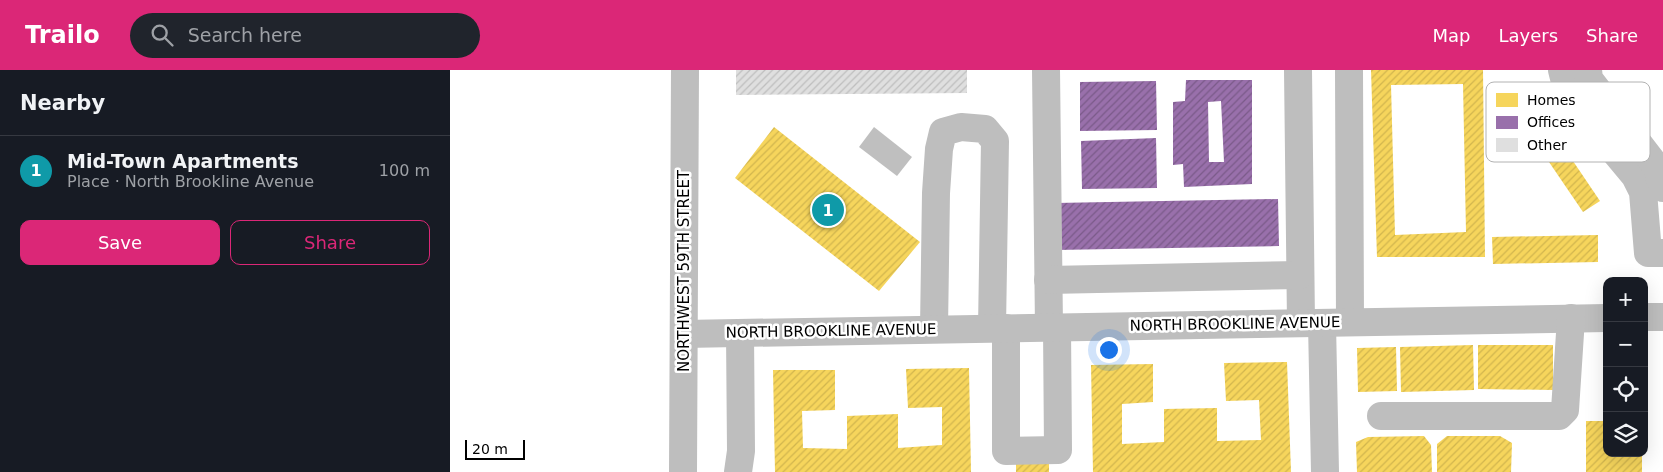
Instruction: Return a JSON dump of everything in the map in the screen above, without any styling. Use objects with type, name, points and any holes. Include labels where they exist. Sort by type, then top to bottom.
[{"type":"street","name":"NORTHWEST 59TH STREET","points":[[683,472],[685,70]]},
{"type":"street","points":[[934,329],[936,193],[939,149],[943,132],[961,127],[985,129],[995,141],[999,328],[1006,451],[1058,450],[1053,327],[1048,280],[1046,70]]},
{"type":"street","points":[[1298,70],[1300,275],[1312,323],[1325,472]]},
{"type":"street","points":[[1349,70],[1350,322]]},
{"type":"street","points":[[1562,70],[1567,82]]},
{"type":"street","points":[[1588,70],[1591,82]]},
{"type":"street","points":[[1650,159],[1660,172]]},
{"type":"street","points":[[1623,162],[1635,176],[1642,192],[1648,253],[1663,253]]},
{"type":"street","points":[[1048,280],[1300,275]]},
{"type":"street","points":[[1648,317],[1663,317]]},
{"type":"street","points":[[1381,416],[1559,416],[1565,410],[1571,318]]},
{"type":"street","name":"NORTH BROOKLINE AVENUE","points":[[684,334],[1603,318]]},
{"type":"street","points":[[738,472],[741,451],[740,333]]},
{"type":"shaded area","points":[[874,127],[912,157],[897,176],[859,147]]},
{"type":"building: Homes","points":[[1371,70],[1483,70],[1485,257],[1377,257]],"holes":[[[1463,84],[1466,232],[1395,235],[1391,85]]]},
{"type":"building: Homes","points":[[774,127],[920,242],[879,291],[735,178]]},
{"type":"building: Homes","points":[[1549,162],[1574,162],[1600,201],[1583,212]]},
{"type":"building: Homes","points":[[1598,235],[1598,262],[1493,264],[1492,237]]},
{"type":"building: Homes","points":[[1473,345],[1474,390],[1401,392],[1400,347]]},
{"type":"building: Homes","points":[[1478,345],[1553,345],[1553,390],[1478,389]]},
{"type":"building: Homes","points":[[1396,347],[1397,391],[1358,392],[1357,348]]},
{"type":"building: Homes","points":[[1287,362],[1291,472],[1093,472],[1091,365],[1153,364],[1153,402],[1122,404],[1122,444],[1164,442],[1164,409],[1217,408],[1217,441],[1261,440],[1259,400],[1226,401],[1224,363]]},
{"type":"building: Homes","points":[[969,368],[971,472],[775,472],[773,370],[835,370],[835,410],[802,411],[803,448],[847,449],[847,416],[898,414],[898,448],[942,445],[942,407],[908,408],[906,369]]},
{"type":"building: Homes","points":[[1586,421],[1603,421],[1603,457],[1642,457],[1642,472],[1586,472]]},
{"type":"building: Homes","points":[[1424,436],[1431,445],[1432,472],[1357,472],[1356,442],[1368,437]]},
{"type":"building: Homes","points":[[1447,436],[1500,436],[1512,443],[1511,472],[1437,472],[1437,444]]},
{"type":"building: Homes","points":[[1049,459],[1049,472],[1016,472],[1016,460]]},
{"type":"building: Offices","points":[[1186,80],[1252,80],[1252,184],[1184,187],[1183,164],[1173,165],[1173,102],[1185,101]],"holes":[[[1221,101],[1224,162],[1209,162],[1208,102]]]},
{"type":"building: Offices","points":[[1156,81],[1157,130],[1080,131],[1080,82]]},
{"type":"building: Offices","points":[[1156,138],[1157,188],[1082,189],[1081,141]]},
{"type":"building: Offices","points":[[1278,199],[1279,246],[1056,250],[1055,203]]},
{"type":"building: Other","points":[[736,70],[967,70],[967,93],[736,95]]},
{"type":"place","name":"Mid-Town Apartments","points":[[828,210]]}]
